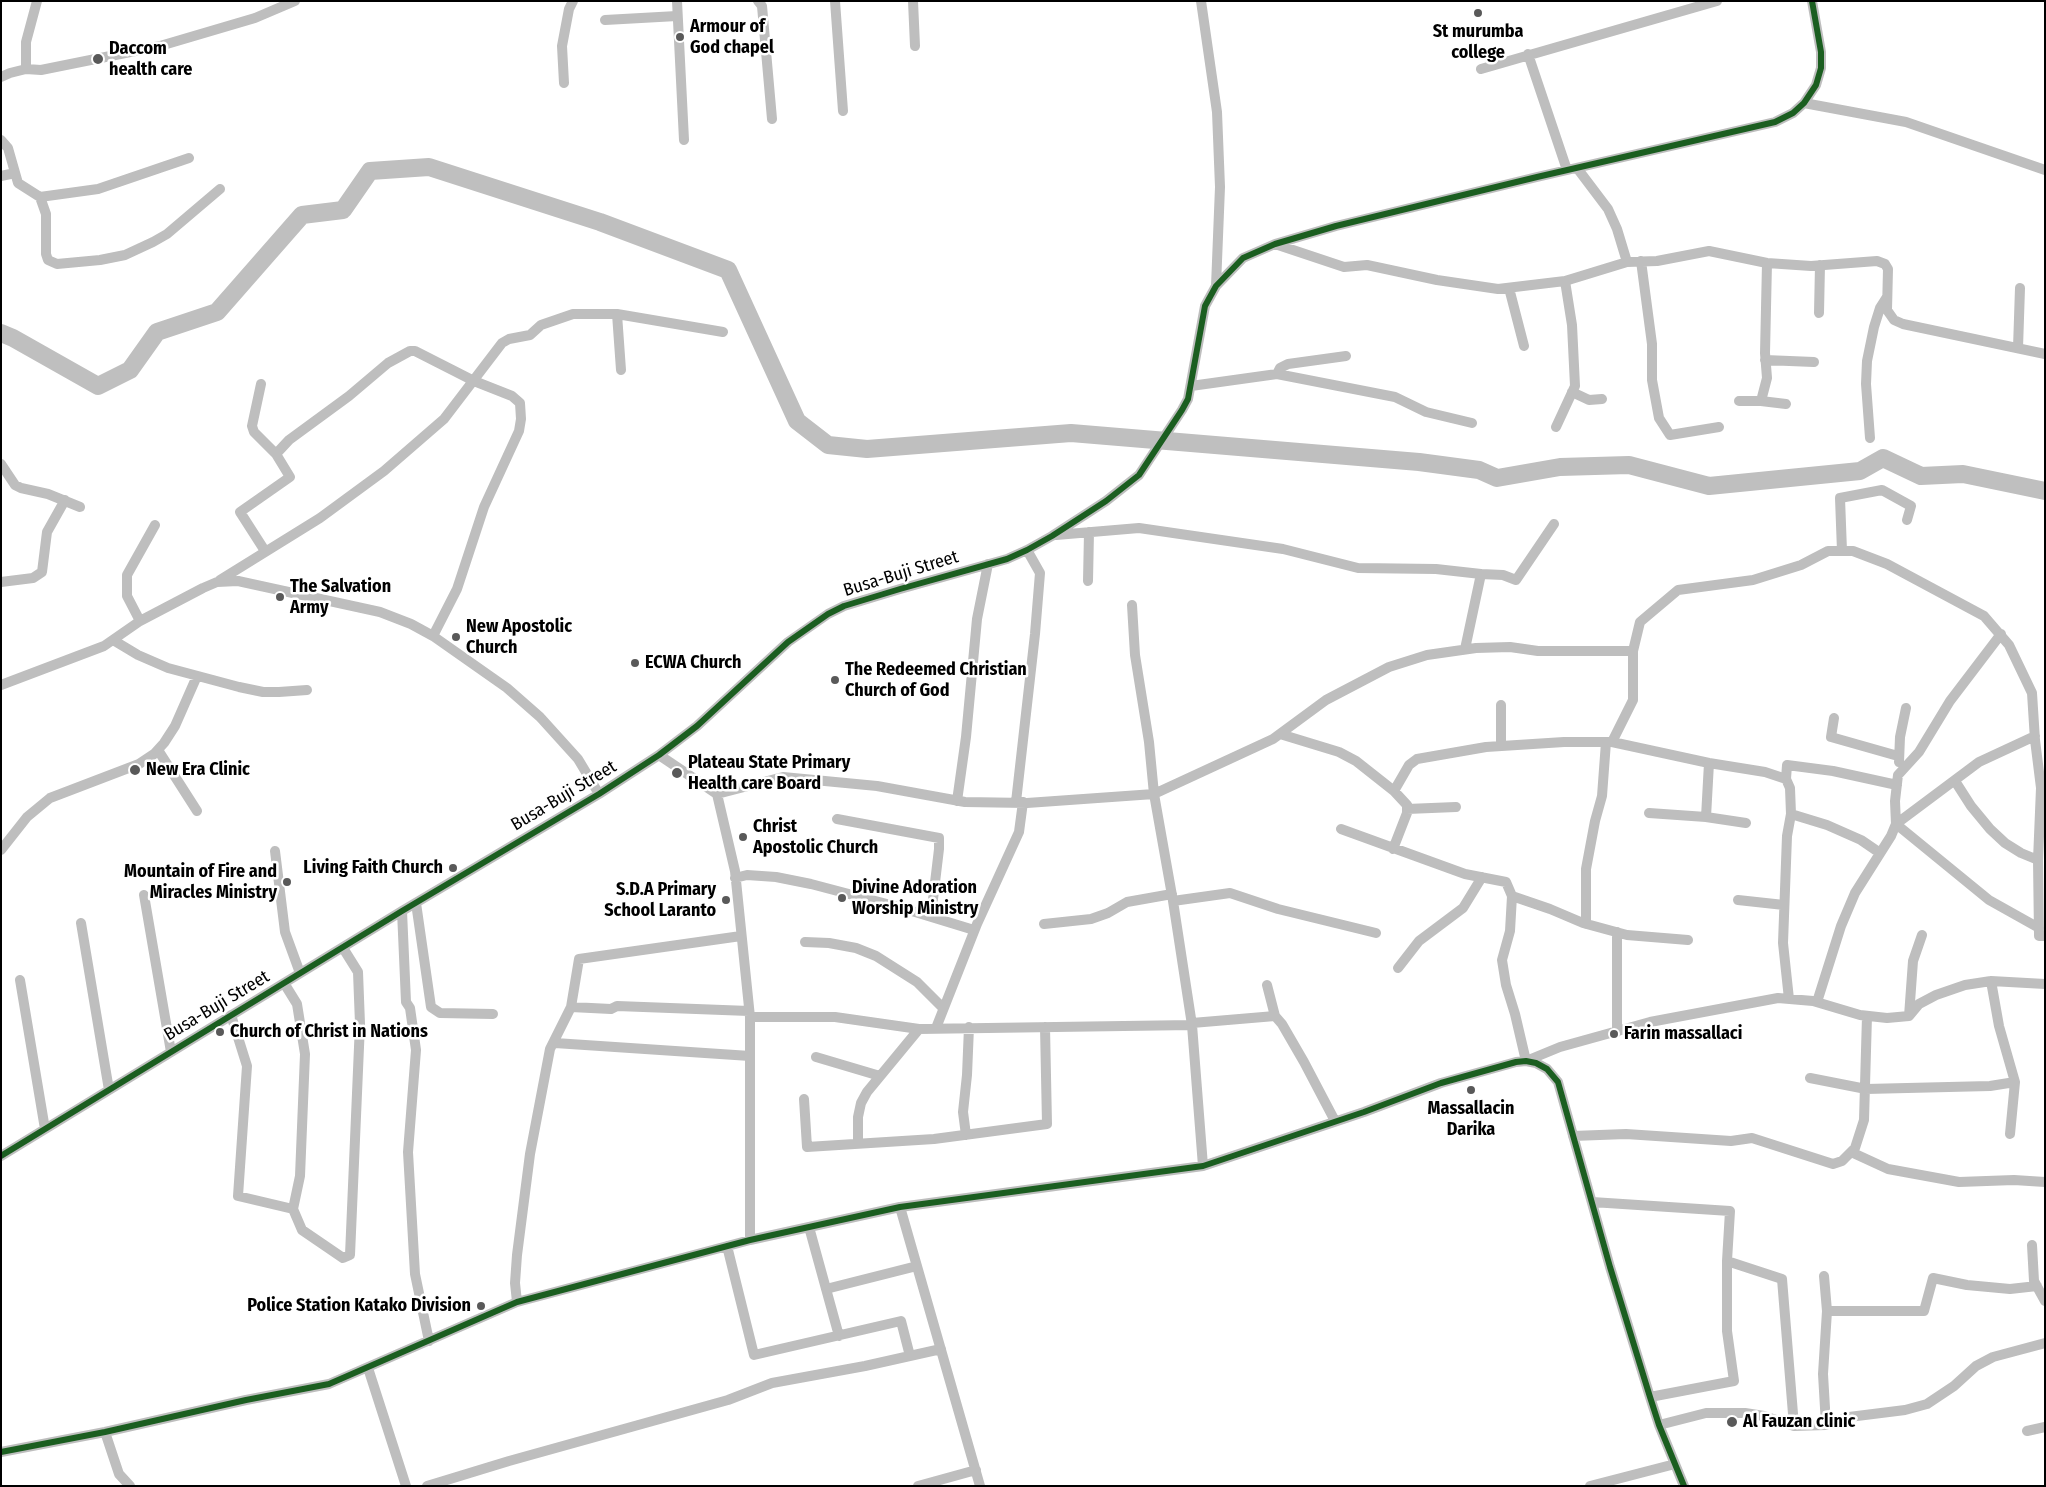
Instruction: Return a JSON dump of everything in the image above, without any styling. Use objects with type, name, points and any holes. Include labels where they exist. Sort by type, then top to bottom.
[{"type":"street","points":[[26,69],[26,42],[37,1]]},
{"type":"street","points":[[1,77],[26,69],[41,70],[160,46],[255,18],[295,1]]},
{"type":"street","points":[[564,83],[562,46],[567,17],[573,1]]},
{"type":"street","points":[[677,1],[684,140]]},
{"type":"street","points":[[758,1],[762,6],[772,118]]},
{"type":"street","points":[[835,1],[843,111]]},
{"type":"street","points":[[913,1],[915,46]]},
{"type":"street","points":[[1201,1],[1217,112],[1220,187],[1216,286]]},
{"type":"street","points":[[1481,68],[1717,1]]},
{"type":"street","points":[[1216,286],[1243,258],[1275,244],[1336,226],[1775,122],[1804,103],[1816,85],[1821,68],[1812,1]]},
{"type":"street","points":[[604,20],[677,16]]},
{"type":"street","points":[[1528,54],[1572,169],[1608,209],[1617,229],[1627,262]]},
{"type":"street","points":[[1804,103],[1906,122],[2045,170]]},
{"type":"street","points":[[1,140],[8,148],[18,183],[40,197],[46,214],[46,254],[48,260],[57,264],[100,260],[125,255],[154,242],[167,234],[220,189]]},
{"type":"street","points":[[40,197],[98,188],[189,158]]},
{"type":"street","points":[[1,176],[15,173]]},
{"type":"street","points":[[1275,244],[1344,268],[1367,265],[1437,280],[1498,290],[1565,281],[1627,262],[1657,261],[1709,251],[1768,263],[1820,265],[1877,261],[1885,264],[1888,269],[1887,310],[1889,315],[1903,324],[2045,354]]},
{"type":"street","points":[[1641,261],[1652,344],[1652,380],[1659,418],[1670,436],[1719,427]]},
{"type":"street","points":[[1761,401],[1767,378],[1765,360],[1768,263]]},
{"type":"street","points":[[1819,313],[1820,265]]},
{"type":"street","points":[[1556,427],[1575,386],[1572,325],[1565,281]]},
{"type":"street","name":"Busa-Buji Street","points":[[1,1156],[402,911],[600,794],[659,755],[697,726],[788,642],[828,614],[844,606],[900,588],[988,564],[1027,550],[1106,501],[1139,475],[1188,399],[1202,314],[1216,286]]},
{"type":"street","points":[[1509,288],[1524,346]]},
{"type":"street","points":[[2018,348],[2020,288]]},
{"type":"street","points":[[1870,438],[1866,384],[1867,361],[1874,327],[1880,308],[1887,296]]},
{"type":"street","points":[[1,685],[104,646],[140,621],[217,582],[320,518],[384,471],[444,419],[502,343],[509,339],[530,335],[541,325],[573,314],[617,314],[723,332]]},
{"type":"street","points":[[617,314],[620,370]]},
{"type":"street","points":[[276,454],[288,440],[349,396],[388,364],[410,351],[474,381],[512,396],[520,403],[521,419],[519,431],[484,506],[456,589],[433,636]]},
{"type":"street","points":[[1277,374],[1280,368],[1288,364],[1346,356]]},
{"type":"street","points":[[1765,360],[1814,362]]},
{"type":"street","points":[[1191,386],[1277,374],[1395,397],[1426,412],[1472,423]]},
{"type":"street","points":[[261,384],[252,426],[254,432],[276,454],[290,477],[240,512],[265,552]]},
{"type":"street","points":[[1572,392],[1589,400],[1602,398]]},
{"type":"street","points":[[1739,401],[1786,404]]},
{"type":"street","points":[[1,464],[15,484],[21,488],[80,506]]},
{"type":"street","points":[[1842,551],[1840,498],[1882,490],[1911,506],[1907,520]]},
{"type":"street","points":[[1,582],[33,578],[42,572],[47,532],[65,500]]},
{"type":"street","points":[[1052,536],[1139,528],[1283,550],[1358,568],[1436,569],[1503,575],[1516,580],[1554,524]]},
{"type":"street","points":[[140,621],[127,596],[127,575],[155,525]]},
{"type":"street","points":[[1088,581],[1089,532]]},
{"type":"street","points":[[936,1028],[974,930],[1019,832],[1040,573],[1027,550]]},
{"type":"street","points":[[1586,924],[1586,870],[1595,821],[1602,796],[1609,742],[1633,700],[1633,651],[1640,622],[1678,590],[1753,580],[1801,565],[1828,551],[1853,551],[1887,564],[1984,616],[2009,644],[2032,693],[2035,736],[2043,788],[2038,860],[2042,881],[2042,932]]},
{"type":"street","points":[[957,801],[966,737],[977,619],[988,564]]},
{"type":"street","points":[[1465,650],[1481,574]]},
{"type":"street","points":[[217,582],[238,580],[380,612],[411,624],[433,636],[506,688],[540,717],[578,760],[600,794]]},
{"type":"street","points":[[1132,605],[1136,655],[1149,742],[1154,794],[1173,898],[1192,1024],[1203,1166]]},
{"type":"street","points":[[1817,1002],[1844,918],[1855,893],[1891,836],[1896,824],[1898,775],[1919,752],[1950,701],[2001,634]]},
{"type":"street","points":[[114,640],[150,662],[197,676],[263,692],[307,690]]},
{"type":"street","points":[[717,794],[783,777],[877,786],[957,801],[1020,802],[1154,794],[1273,739],[1326,700],[1389,667],[1427,655],[1510,647],[1538,651],[1633,651]]},
{"type":"street","points":[[1,850],[27,817],[50,798],[139,764],[158,750],[175,726],[197,676]]},
{"type":"street","points":[[1501,705],[1501,746]]},
{"type":"street","points":[[1901,770],[1898,756],[1906,708]]},
{"type":"street","points":[[1834,718],[1831,737],[1898,756]]},
{"type":"street","points":[[1280,734],[1339,752],[1356,761],[1394,791],[1407,805],[1407,813],[1393,849]]},
{"type":"street","points":[[1896,824],[1980,762],[2035,736]]},
{"type":"street","points":[[1394,791],[1409,766],[1417,759],[1501,746],[1564,742],[1609,742],[1709,763],[1765,772],[1786,779]]},
{"type":"street","points":[[158,750],[197,811]]},
{"type":"street","points":[[659,755],[717,794],[735,878],[750,1014],[750,1240]]},
{"type":"street","points":[[1706,817],[1709,763]]},
{"type":"street","points":[[1789,999],[1783,943],[1787,836],[1791,814],[1790,788],[1786,779],[1787,765],[1833,771],[1897,785]]},
{"type":"street","points":[[1954,781],[1990,829],[2005,843],[2021,853],[2038,860]]},
{"type":"street","points":[[1407,809],[1456,808]]},
{"type":"street","points":[[1649,813],[1706,817],[1746,823]]},
{"type":"street","points":[[1791,814],[1861,840],[1880,853]]},
{"type":"street","points":[[837,819],[939,838],[940,849],[931,916]]},
{"type":"street","points":[[1896,824],[1989,900],[2042,932]]},
{"type":"street","points":[[1341,828],[1393,849],[1465,874],[1506,882],[1512,896],[1510,931],[1502,960],[1506,986],[1526,1061]]},
{"type":"street","points":[[275,851],[286,932],[300,973]]},
{"type":"street","points":[[735,878],[747,875],[776,877],[851,894],[974,930]]},
{"type":"street","points":[[1398,968],[1419,941],[1463,908],[1482,877]]},
{"type":"street","points":[[1044,924],[1091,919],[1108,913],[1127,902],[1230,893],[1278,909],[1376,933]]},
{"type":"street","points":[[144,895],[172,1052]]},
{"type":"street","points":[[1512,896],[1586,924],[1627,935],[1688,940]]},
{"type":"street","points":[[1738,900],[1784,905]]},
{"type":"street","points":[[416,903],[431,1007],[440,1012],[493,1014]]},
{"type":"street","points":[[402,911],[406,1002],[410,1008],[416,1050],[408,1152],[415,1274],[429,1341]]},
{"type":"street","points":[[81,923],[109,1090]]},
{"type":"street","points":[[1617,932],[1617,1032]]},
{"type":"street","points":[[1909,1016],[1913,961],[1922,935]]},
{"type":"street","points":[[517,1302],[515,1282],[517,1255],[530,1154],[550,1049],[571,1007],[579,958],[741,936]]},
{"type":"street","points":[[805,942],[828,943],[856,948],[876,956],[917,982],[943,1008]]},
{"type":"street","points":[[284,983],[297,1004],[305,1054],[300,1176],[293,1209],[302,1230],[343,1258],[350,1255],[360,1024],[358,972],[342,948]]},
{"type":"street","points":[[20,980],[45,1129]]},
{"type":"street","points":[[1991,981],[1999,1026],[2015,1082],[2010,1134]]},
{"type":"street","points":[[1,1452],[105,1432],[246,1400],[329,1384],[517,1302],[750,1240],[900,1207],[1203,1166],[1441,1083],[1516,1062],[1526,1061],[1560,1047],[1650,1022],[1778,998],[1817,1002],[1867,1016],[1887,1018],[1909,1016],[1919,1004],[1936,995],[1965,985],[1991,981],[2045,984]]},
{"type":"street","points":[[1266,985],[1275,1016],[1282,1024],[1336,1121]]},
{"type":"street","points":[[571,1007],[611,1009],[617,1006],[835,1017],[919,1029],[1192,1024],[1275,1016]]},
{"type":"street","points":[[231,1015],[247,1066],[238,1196],[293,1209]]},
{"type":"street","points":[[1574,1136],[1626,1134],[1731,1141],[1752,1138],[1833,1164],[1842,1161],[1855,1148],[1864,1120],[1867,1016]]},
{"type":"street","points":[[966,1135],[963,1112],[969,1027]]},
{"type":"street","points":[[804,1099],[807,1147],[934,1139],[1047,1124],[1046,1027]]},
{"type":"street","points":[[858,1143],[858,1117],[861,1103],[867,1092],[919,1029]]},
{"type":"street","points":[[554,1043],[750,1056]]},
{"type":"street","points":[[816,1057],[880,1076]]},
{"type":"street","points":[[1526,1061],[1547,1068],[1558,1082],[1650,1397],[1659,1425],[1684,1486]]},
{"type":"street","points":[[1810,1078],[1866,1088],[1990,1086],[2015,1082]]},
{"type":"street","points":[[1851,1152],[1888,1169],[1959,1182],[2014,1180],[2045,1182]]},
{"type":"street","points":[[1592,1202],[1730,1211],[1727,1261],[1727,1331],[1734,1381],[1650,1397]]},
{"type":"street","points":[[900,1207],[980,1486]]},
{"type":"street","points":[[809,1227],[839,1336]]},
{"type":"street","points":[[727,1246],[754,1354],[901,1321],[910,1356]]},
{"type":"street","points":[[2032,1246],[2034,1281],[2045,1301]]},
{"type":"street","points":[[1727,1261],[1782,1279],[1794,1426]]},
{"type":"street","points":[[826,1289],[917,1266]]},
{"type":"street","points":[[1824,1276],[1827,1312],[1823,1374],[1826,1425]]},
{"type":"street","points":[[1827,1312],[1924,1311],[1933,1278],[1967,1285],[2010,1289],[2037,1286]]},
{"type":"street","points":[[1659,1425],[1706,1413],[1745,1413],[1764,1416],[1794,1426],[1826,1425],[1848,1417],[1905,1410],[1927,1404],[1954,1386],[1976,1366],[1993,1357],[2045,1343]]},
{"type":"street","points":[[427,1486],[509,1461],[728,1400],[772,1383],[941,1349]]},
{"type":"street","points":[[368,1368],[406,1486]]},
{"type":"street","points":[[2027,1431],[2045,1427]]},
{"type":"street","points":[[105,1432],[119,1474],[130,1486]]},
{"type":"street","points":[[1590,1486],[1675,1464]]},
{"type":"street","points":[[918,1486],[976,1470]]},
{"type":"waterway","points":[[1,333],[98,386],[130,370],[157,332],[217,312],[302,215],[343,210],[370,171],[429,167],[600,222],[728,270],[797,421],[828,445],[867,449],[1071,433],[1419,462],[1479,470],[1497,478],[1560,467],[1629,465],[1709,486],[1860,471],[1883,458],[1921,476],[1963,474],[2045,491]]},
{"type":"cycle path","points":[[1,1156],[402,911],[599,794],[659,755],[697,726],[788,642],[828,614],[844,606],[1007,559],[1052,536],[1106,501],[1139,475],[1182,410],[1188,399],[1205,306],[1216,286],[1243,258],[1275,244],[1336,226],[1775,122],[1793,113],[1804,103],[1816,85],[1821,68],[1821,52],[1812,1]]},
{"type":"cycle path","points":[[1,1452],[105,1432],[246,1400],[329,1384],[517,1302],[750,1240],[900,1207],[1203,1166],[1364,1112],[1441,1083],[1516,1062],[1526,1061],[1536,1063],[1547,1069],[1558,1082],[1610,1267],[1650,1397],[1659,1425],[1684,1486]]},
{"type":"place","name":"St murumba college","points":[[1478,13]]},
{"type":"place","name":"Armour of God chapel","points":[[680,37]]},
{"type":"place","name":"Daccom health care","points":[[98,59]]},
{"type":"place","name":"The Salvation Army","points":[[280,597]]},
{"type":"place","name":"New Apostolic Church","points":[[456,637]]},
{"type":"place","name":"ECWA Church","points":[[635,663]]},
{"type":"place","name":"The Redeemed Christian Church of God","points":[[835,680]]},
{"type":"place","name":"New Era Clinic","points":[[135,770]]},
{"type":"place","name":"Plateau State Primary Health care Board","points":[[677,773]]},
{"type":"place","name":"Christ Apostolic Church","points":[[743,837]]},
{"type":"place","name":"Living Faith Church","points":[[453,868]]},
{"type":"place","name":"Mountain of Fire and Miracles Ministry","points":[[287,882]]},
{"type":"place","name":"Divine Adoration Worship Ministry","points":[[842,898]]},
{"type":"place","name":"S.D.A Primary School Laranto","points":[[726,900]]},
{"type":"place","name":"Church of Christ in Nations","points":[[220,1032]]},
{"type":"place","name":"Farin massallaci","points":[[1614,1034]]},
{"type":"place","name":"Massallacin Darika","points":[[1471,1090]]},
{"type":"place","name":"Police Station Katako Division","points":[[481,1306]]},
{"type":"place","name":"Al Fauzan clinic","points":[[1732,1422]]}]
